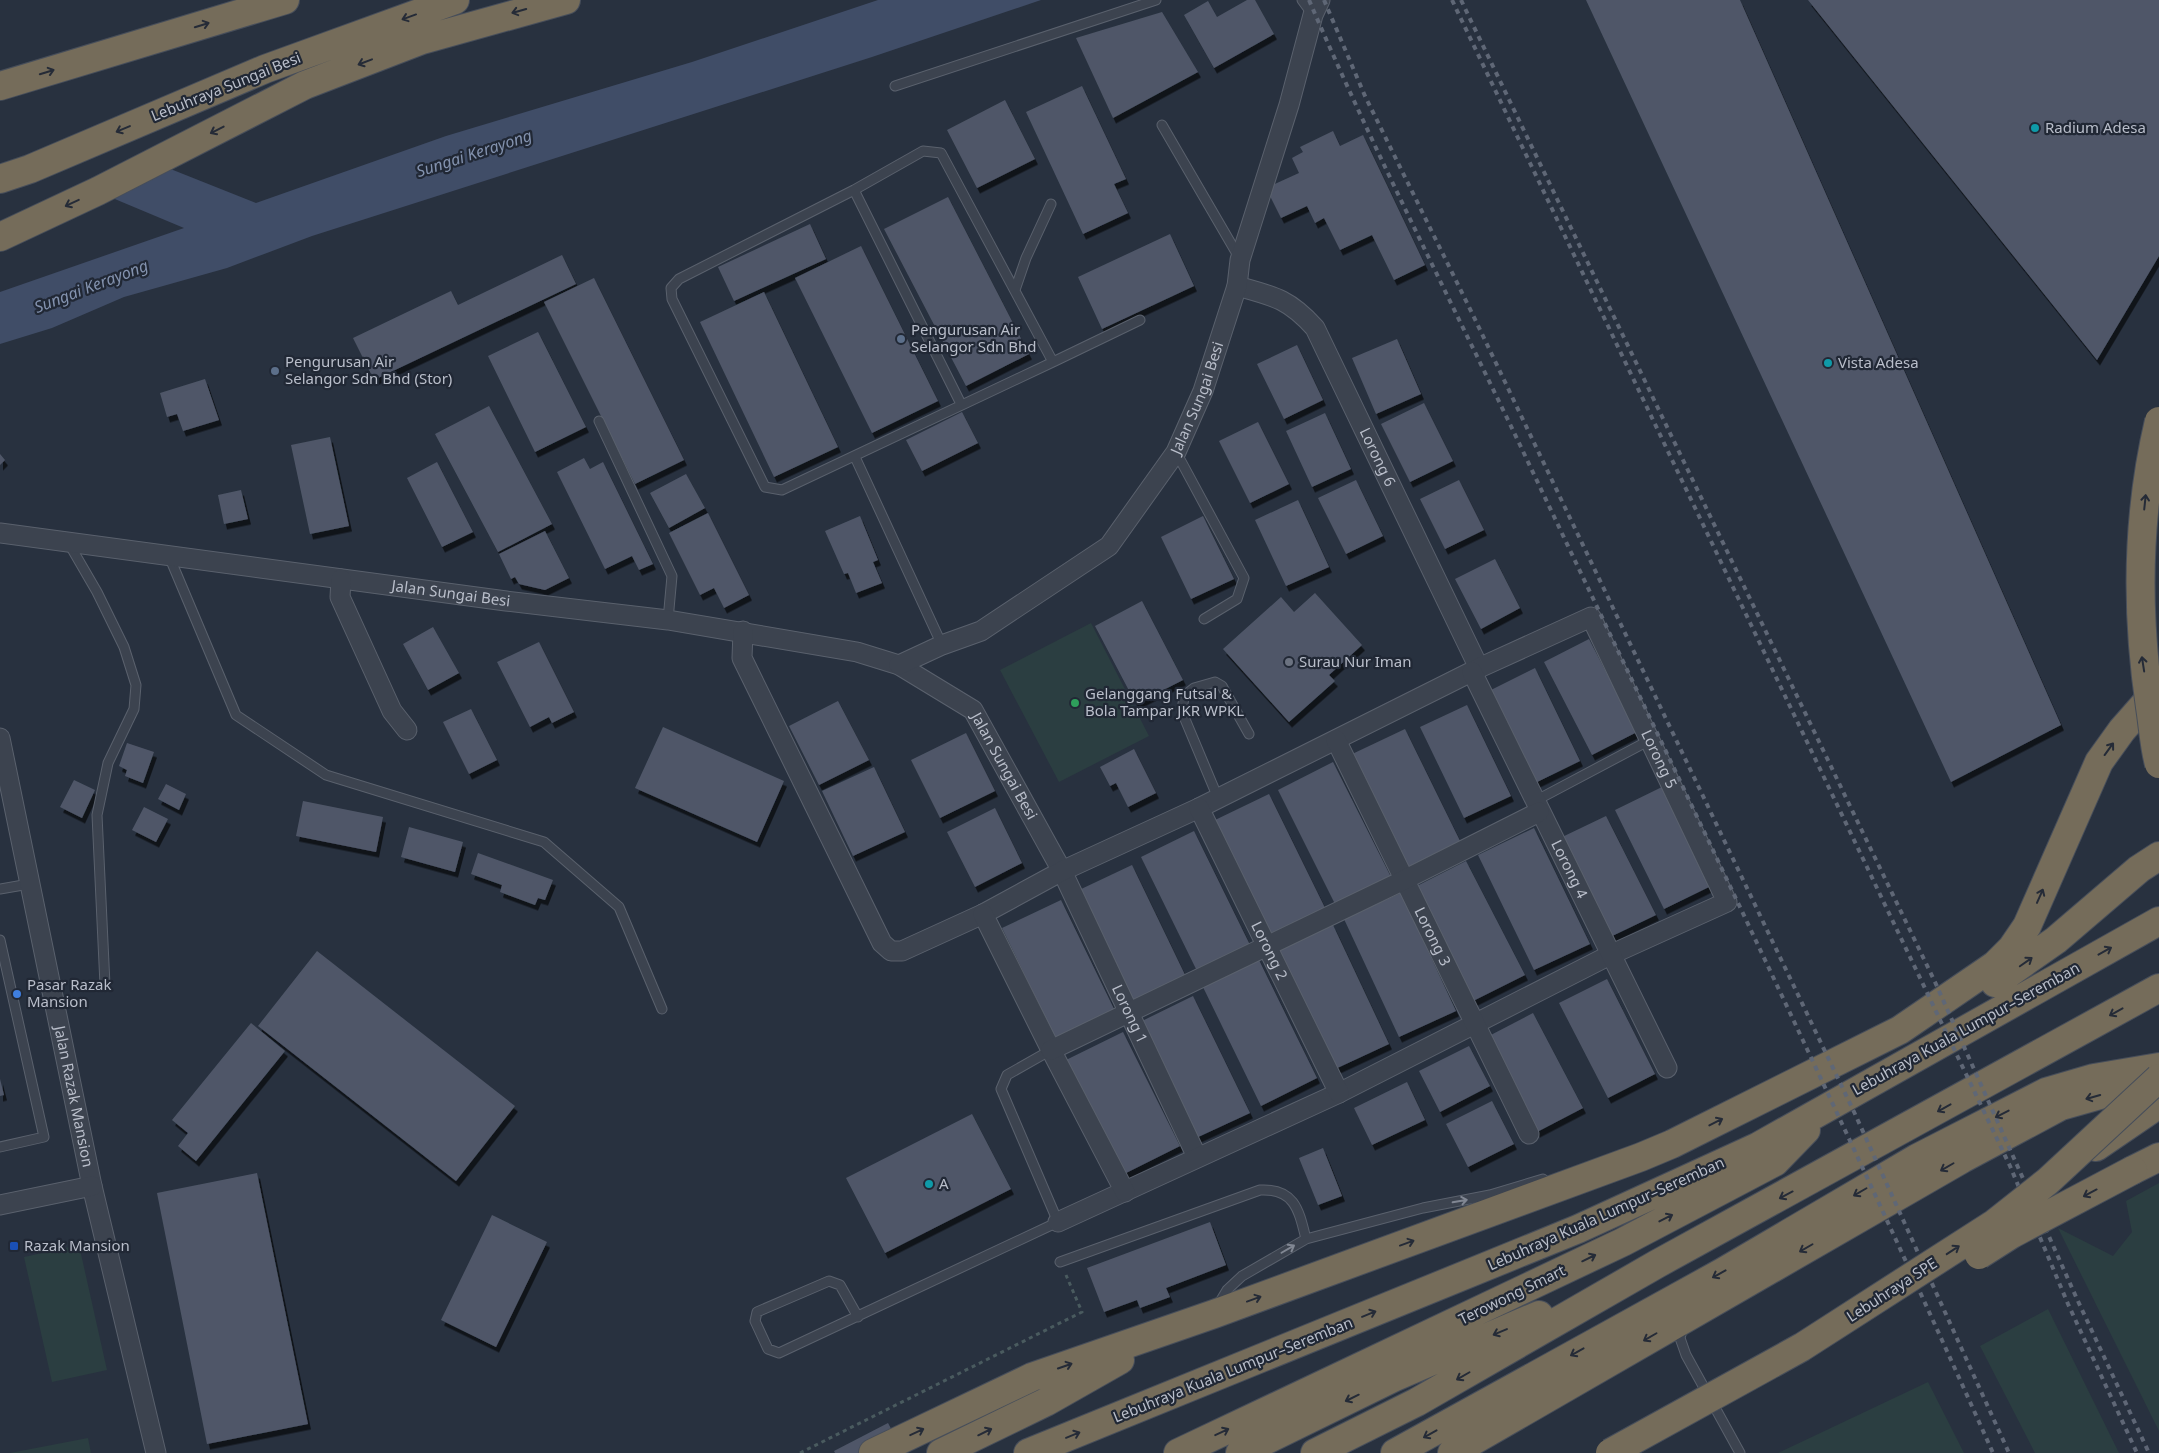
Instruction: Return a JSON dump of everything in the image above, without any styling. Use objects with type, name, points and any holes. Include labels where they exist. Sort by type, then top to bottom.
[{"type":"highway","name":"Lebuhraya Sungai Besi","points":[[0,179],[30,169],[265,69],[455,0]]},
{"type":"highway","points":[[0,237],[98,191],[305,85],[422,40],[566,0]]},
{"type":"highway","points":[[0,86],[279,1]]},
{"type":"highway","points":[[0,158],[9,164],[30,169]]},
{"type":"highway","points":[[2159,421],[2148,474],[2140,550],[2142,653],[2159,764]]},
{"type":"highway","points":[[873,1453],[1032,1377],[1176,1328],[1641,1157],[1672,1144],[1900,1030],[1995,965],[2012,948],[2027,926],[2099,762],[2156,693]]},
{"type":"highway","points":[[1757,1147],[1786,1109],[2009,974],[2056,940],[2149,863],[2159,847]]},
{"type":"highway","name":"Lebuhraya Kuala Lumpur–Seremban","points":[[1028,1453],[1578,1229],[1757,1147],[2159,921]]},
{"type":"highway","points":[[1315,1453],[1417,1402],[1658,1264],[2159,988]]},
{"type":"highway","points":[[1395,1453],[1721,1273],[1917,1158],[2046,1092],[2094,1078],[2159,1066]]},
{"type":"highway","points":[[2132,1071],[2159,1073]]},
{"type":"highway","points":[[2048,1181],[2159,1078]]},
{"type":"highway","points":[[1452,1453],[1962,1159],[2061,1106],[2107,1093],[2159,1092]]},
{"type":"highway","name":"Lebuhraya SPE","points":[[1610,1453],[1802,1347],[1996,1223],[2048,1181],[2159,1104]]},
{"type":"highway","name":"Terowong Smart","points":[[1178,1453],[1623,1242],[1775,1162],[1828,1108]]},
{"type":"highway","points":[[2134,1170],[2159,1157]]},
{"type":"highway","name":"Lebuhraya SPE","points":[[1641,1453],[1816,1356],[2012,1234],[2134,1170],[2159,1162]]},
{"type":"highway","name":"Terowong Smart","points":[[1240,1453],[1394,1378],[1658,1264]]},
{"type":"highway","points":[[941,1453],[1046,1402],[1176,1328]]},
{"type":"street","name":"Jalan Sungai Besi","points":[[899,665],[942,645],[981,631],[1109,546],[1176,452],[1203,391],[1238,286],[1240,260],[1289,105],[1316,8]]},
{"type":"street","name":"Lorong 6","points":[[1238,286],[1280,298],[1300,311],[1315,328],[1476,670]]},
{"type":"street","name":"Jalan Sungai Besi","points":[[0,533],[743,631],[857,652],[899,665],[973,710],[1062,871]]},
{"type":"street","points":[[341,579],[340,597],[392,711],[407,730]]},
{"type":"street","name":"Lorong 5","points":[[1476,670],[1591,617],[1728,902],[1610,955]]},
{"type":"street","points":[[743,631],[742,658],[882,943],[891,951],[902,951],[983,914],[1062,871],[1200,808],[1476,670]]},
{"type":"street","name":"Lorong 4","points":[[1476,670],[1537,806],[1667,1068]]},
{"type":"street","name":"Jalan Razak Mansion","points":[[0,738],[92,1186],[156,1453]]},
{"type":"street","name":"Lorong 3","points":[[1336,740],[1474,1024],[1530,1134]]},
{"type":"street","points":[[1051,1050],[1404,880],[1537,806]]},
{"type":"street","name":"Lorong 2","points":[[1200,808],[1338,1093]]},
{"type":"street","name":"Lorong 1","points":[[1062,871],[1198,1157]]},
{"type":"street","points":[[983,914],[1125,1192]]},
{"type":"street","points":[[1058,1222],[1338,1093],[1610,955]]},
{"type":"street","points":[[0,1206],[92,1186]]},
{"type":"lane","points":[[895,86],[1156,0]]},
{"type":"lane","points":[[1302,0],[1316,8]]},
{"type":"lane","points":[[1162,125],[1240,260]]},
{"type":"lane","points":[[1053,362],[941,153],[923,151],[854,190],[679,279],[671,288],[672,299],[765,487],[782,490],[855,457],[961,404],[1053,362],[1140,320]]},
{"type":"lane","points":[[854,190],[961,404]]},
{"type":"lane","points":[[1015,290],[1026,258],[1051,204]]},
{"type":"lane","points":[[598,421],[672,576],[668,620]]},
{"type":"lane","points":[[1176,452],[1244,578],[1237,599],[1204,619]]},
{"type":"lane","points":[[855,457],[942,645]]},
{"type":"lane","points":[[68,542],[97,592],[124,647],[136,685],[134,709],[108,763],[97,815],[105,985]]},
{"type":"lane","points":[[168,556],[236,715],[326,775],[544,842],[619,907],[662,1009]]},
{"type":"lane","points":[[1218,798],[1182,712],[1184,696],[1194,688],[1215,682],[1222,686],[1249,734]]},
{"type":"lane","points":[[1537,806],[1650,740]]},
{"type":"lane","points":[[0,889],[29,884]]},
{"type":"lane","points":[[0,940],[44,1137],[0,1147]]},
{"type":"lane","points":[[858,1317],[840,1285],[829,1281],[757,1312],[755,1321],[768,1349],[780,1353],[858,1317],[1058,1222],[1001,1089],[1007,1075],[1051,1050]]},
{"type":"lane","points":[[1583,1167],[1641,1157]]},
{"type":"lane","points":[[1214,1314],[1227,1290],[1242,1276],[1306,1239],[1423,1208],[1490,1195],[1555,1175]]},
{"type":"lane","points":[[1060,1262],[1260,1190],[1272,1190],[1293,1201],[1299,1209],[1306,1239]]},
{"type":"lane","points":[[1685,1317],[1680,1338],[1686,1355],[1740,1453]]},
{"type":"path","points":[[800,1453],[1082,1312],[1060,1262]]},
{"type":"path","points":[[855,1425],[858,1429]]},
{"type":"shaded area","name":"Gelanggang Futsal & Bola Tampar JKR WPKL","points":[[1091,623],[1149,736],[1059,782],[1000,670]]},
{"type":"shaded area","points":[[2159,1183],[2159,1431],[2058,1228],[2113,1256],[2132,1232],[2126,1201]]},
{"type":"shaded area","points":[[79,1245],[107,1370],[52,1382],[24,1257]]},
{"type":"shaded area","points":[[2048,1309],[2119,1453],[2035,1453],[1980,1346]]},
{"type":"shaded area","points":[[1928,1382],[1964,1453],[1778,1453]]},
{"type":"shaded area","points":[[88,1438],[91,1453],[10,1453]]},
{"type":"water","name":"Sungai Kerayong","points":[[878,0],[1041,0],[872,57],[312,236],[227,268],[124,297],[52,328],[0,344],[0,292],[184,228],[110,197],[163,166],[256,203],[446,136],[692,62]]},
{"type":"building","points":[[1247,0],[1255,0],[1274,34],[1214,68],[1184,15],[1208,1],[1217,17]]},
{"type":"building","name":"Vista Adesa","points":[[1586,0],[1740,0],[2061,725],[1951,782]]},
{"type":"building","name":"Radium Adesa","points":[[1808,0],[2159,0],[2159,256],[2097,360]]},
{"type":"building","points":[[1162,12],[1198,72],[1113,118],[1076,38]]},
{"type":"building","points":[[1082,86],[1126,179],[1114,184],[1128,213],[1083,234],[1026,112]]},
{"type":"building","points":[[1005,100],[1035,159],[977,188],[947,130]]},
{"type":"building","points":[[1333,131],[1340,146],[1363,135],[1425,265],[1394,280],[1372,235],[1340,250],[1324,218],[1315,223],[1307,206],[1281,218],[1266,188],[1299,173],[1292,158],[1303,152],[1300,147]]},
{"type":"building","points":[[948,197],[1029,354],[966,386],[884,229]]},
{"type":"building","points":[[810,224],[826,259],[734,301],[718,267]]},
{"type":"building","points":[[1170,234],[1194,286],[1102,329],[1078,277]]},
{"type":"building","points":[[861,246],[938,401],[872,433],[795,278]]},
{"type":"building","points":[[562,255],[576,284],[374,380],[353,338],[451,291],[458,305]]},
{"type":"building","points":[[594,278],[684,460],[635,484],[544,302]]},
{"type":"building","points":[[764,292],[838,447],[774,477],[700,322]]},
{"type":"building","points":[[538,332],[586,427],[535,452],[488,356]]},
{"type":"building","points":[[1397,339],[1421,394],[1376,414],[1352,358]]},
{"type":"building","points":[[1297,345],[1323,400],[1284,419],[1257,364]]},
{"type":"building","points":[[205,379],[219,420],[183,431],[177,414],[167,417],[160,393]]},
{"type":"building","points":[[1424,403],[1453,461],[1410,482],[1381,424]]},
{"type":"building","points":[[489,406],[552,524],[498,552],[435,434]]},
{"type":"building","points":[[962,412],[978,443],[922,471],[906,440]]},
{"type":"building","points":[[1325,413],[1351,469],[1312,487],[1286,431]]},
{"type":"building","points":[[1258,422],[1289,484],[1250,503],[1219,441]]},
{"type":"building","points":[[330,437],[349,526],[310,534],[291,445]]},
{"type":"building","points":[[0,454],[5,460],[0,465]]},
{"type":"building","points":[[584,458],[590,469],[603,462],[653,564],[639,570],[632,556],[605,569],[557,472]]},
{"type":"building","points":[[437,462],[473,532],[442,547],[407,478]]},
{"type":"building","points":[[686,474],[705,508],[669,528],[650,493]]},
{"type":"building","points":[[1356,480],[1383,536],[1346,554],[1318,498]]},
{"type":"building","points":[[1459,480],[1484,530],[1445,549],[1420,499]]},
{"type":"building","points":[[241,490],[248,519],[224,524],[218,495]]},
{"type":"building","points":[[1298,500],[1329,567],[1286,586],[1255,520]]},
{"type":"building","points":[[708,513],[749,595],[724,608],[714,588],[700,595],[669,533]]},
{"type":"building","points":[[860,516],[878,560],[873,562],[882,583],[856,593],[848,573],[844,574],[825,531]]},
{"type":"building","points":[[1203,516],[1234,579],[1191,599],[1161,537]]},
{"type":"building","points":[[545,531],[569,578],[545,590],[519,584],[515,577],[511,579],[499,554]]},
{"type":"building","points":[[1495,559],[1520,608],[1481,629],[1455,579]]},
{"type":"building","name":"Surau Nur Iman","points":[[1315,593],[1362,645],[1329,675],[1335,681],[1289,722],[1223,649],[1281,597],[1294,612]]},
{"type":"building","points":[[1142,601],[1183,680],[1136,704],[1095,626]]},
{"type":"building","points":[[433,627],[459,673],[428,690],[403,644]]},
{"type":"building","points":[[1589,639],[1637,732],[1592,755],[1544,662]]},
{"type":"building","points":[[539,642],[574,712],[552,723],[549,717],[530,727],[497,662]]},
{"type":"building","points":[[1535,668],[1580,761],[1533,784],[1487,692]]},
{"type":"building","points":[[838,701],[869,760],[819,785],[789,726]]},
{"type":"building","points":[[1467,705],[1511,796],[1464,818],[1420,727]]},
{"type":"building","points":[[471,709],[497,760],[469,774],[443,722]]},
{"type":"building","points":[[663,727],[784,781],[757,842],[635,788]]},
{"type":"building","points":[[1405,729],[1462,845],[1406,872],[1348,756]]},
{"type":"building","points":[[966,733],[995,791],[940,818],[911,760]]},
{"type":"building","points":[[127,743],[154,752],[143,783],[125,776],[127,770],[119,766]]},
{"type":"building","points":[[1134,749],[1156,793],[1128,807],[1116,783],[1110,786],[1100,767]]},
{"type":"building","points":[[1333,762],[1392,879],[1336,906],[1278,790]]},
{"type":"building","points":[[874,767],[905,832],[853,856],[822,791]]},
{"type":"building","points":[[74,780],[95,790],[82,818],[60,807]]},
{"type":"building","points":[[166,784],[186,794],[179,810],[158,799]]},
{"type":"building","points":[[1662,787],[1711,886],[1664,909],[1615,810]]},
{"type":"building","points":[[1269,794],[1327,912],[1271,939],[1213,821]]},
{"type":"building","points":[[303,801],[383,817],[376,852],[296,836]]},
{"type":"building","points":[[144,807],[168,819],[156,842],[132,830]]},
{"type":"building","points":[[995,808],[1022,863],[975,887],[947,832]]},
{"type":"building","points":[[1606,816],[1656,915],[1608,938],[1558,839]]},
{"type":"building","points":[[409,827],[463,842],[455,872],[401,857]]},
{"type":"building","points":[[1534,828],[1590,944],[1534,970],[1478,855]]},
{"type":"building","points":[[1194,831],[1250,945],[1197,971],[1141,857]]},
{"type":"building","points":[[478,853],[553,880],[545,900],[538,898],[535,905],[500,892],[502,885],[471,874]]},
{"type":"building","points":[[1466,861],[1525,975],[1469,1003],[1411,889]]},
{"type":"building","points":[[1132,865],[1187,979],[1132,1005],[1077,891]]},
{"type":"building","points":[[1401,893],[1456,1011],[1399,1037],[1344,919]]},
{"type":"building","points":[[1061,900],[1116,1013],[1057,1041],[1002,928]]},
{"type":"building","points":[[1333,925],[1389,1044],[1333,1070],[1276,952]]},
{"type":"building","points":[[317,951],[515,1106],[456,1181],[258,1026]]},
{"type":"building","points":[[1258,958],[1317,1078],[1261,1106],[1202,985]]},
{"type":"building","points":[[1607,979],[1655,1074],[1608,1098],[1559,1003]]},
{"type":"building","points":[[1193,996],[1250,1113],[1196,1138],[1140,1022]]},
{"type":"building","points":[[1533,1013],[1583,1108],[1537,1132],[1487,1037]]},
{"type":"building","points":[[251,1023],[285,1051],[196,1161],[178,1146],[188,1133],[172,1120]]},
{"type":"building","points":[[1123,1032],[1180,1146],[1124,1174],[1066,1060]]},
{"type":"building","points":[[1469,1046],[1490,1086],[1440,1112],[1419,1071]]},
{"type":"building","points":[[0,1079],[4,1095],[0,1096]]},
{"type":"building","points":[[1407,1082],[1425,1120],[1372,1145],[1354,1108]]},
{"type":"building","points":[[1492,1101],[1514,1144],[1468,1167],[1446,1124]]},
{"type":"building","name":"A","points":[[972,1114],[1011,1189],[885,1253],[846,1178]]},
{"type":"building","points":[[1323,1148],[1342,1196],[1318,1205],[1299,1158]]},
{"type":"building","points":[[257,1173],[308,1424],[207,1444],[157,1193]]},
{"type":"building","points":[[492,1215],[547,1242],[496,1347],[441,1320]]},
{"type":"building","points":[[1210,1222],[1226,1265],[1166,1288],[1170,1297],[1140,1308],[1137,1300],[1104,1312],[1087,1268]]},
{"type":"building","points":[[888,1423],[904,1453],[835,1453],[834,1451]]},
{"type":"railway","points":[[1309,0],[1386,168],[1520,445],[1818,1073],[1993,1453]]},
{"type":"railway","points":[[1324,0],[1365,96],[1472,313],[1855,1114],[2009,1453]]},
{"type":"railway","points":[[1452,0],[2010,1166],[2068,1304],[2137,1453]]},
{"type":"railway","points":[[1461,0],[1935,982],[2077,1299],[2149,1453]]},
{"type":"place","name":"Radium Adesa","points":[[2035,128]]},
{"type":"place","name":"Pengurusan Air Selangor Sdn Bhd","points":[[901,339]]},
{"type":"place","name":"Vista Adesa","points":[[1828,363]]},
{"type":"place","name":"Pengurusan Air Selangor Sdn Bhd (Stor)","points":[[275,371]]},
{"type":"place","name":"Surau Nur Iman","points":[[1289,662]]},
{"type":"place","name":"Gelanggang Futsal & Bola Tampar JKR WPKL","points":[[1075,703]]},
{"type":"place","name":"Pasar Razak Mansion","points":[[17,994]]},
{"type":"place","name":"A","points":[[929,1184]]},
{"type":"place","name":"Razak Mansion","points":[[14,1246]]}]
